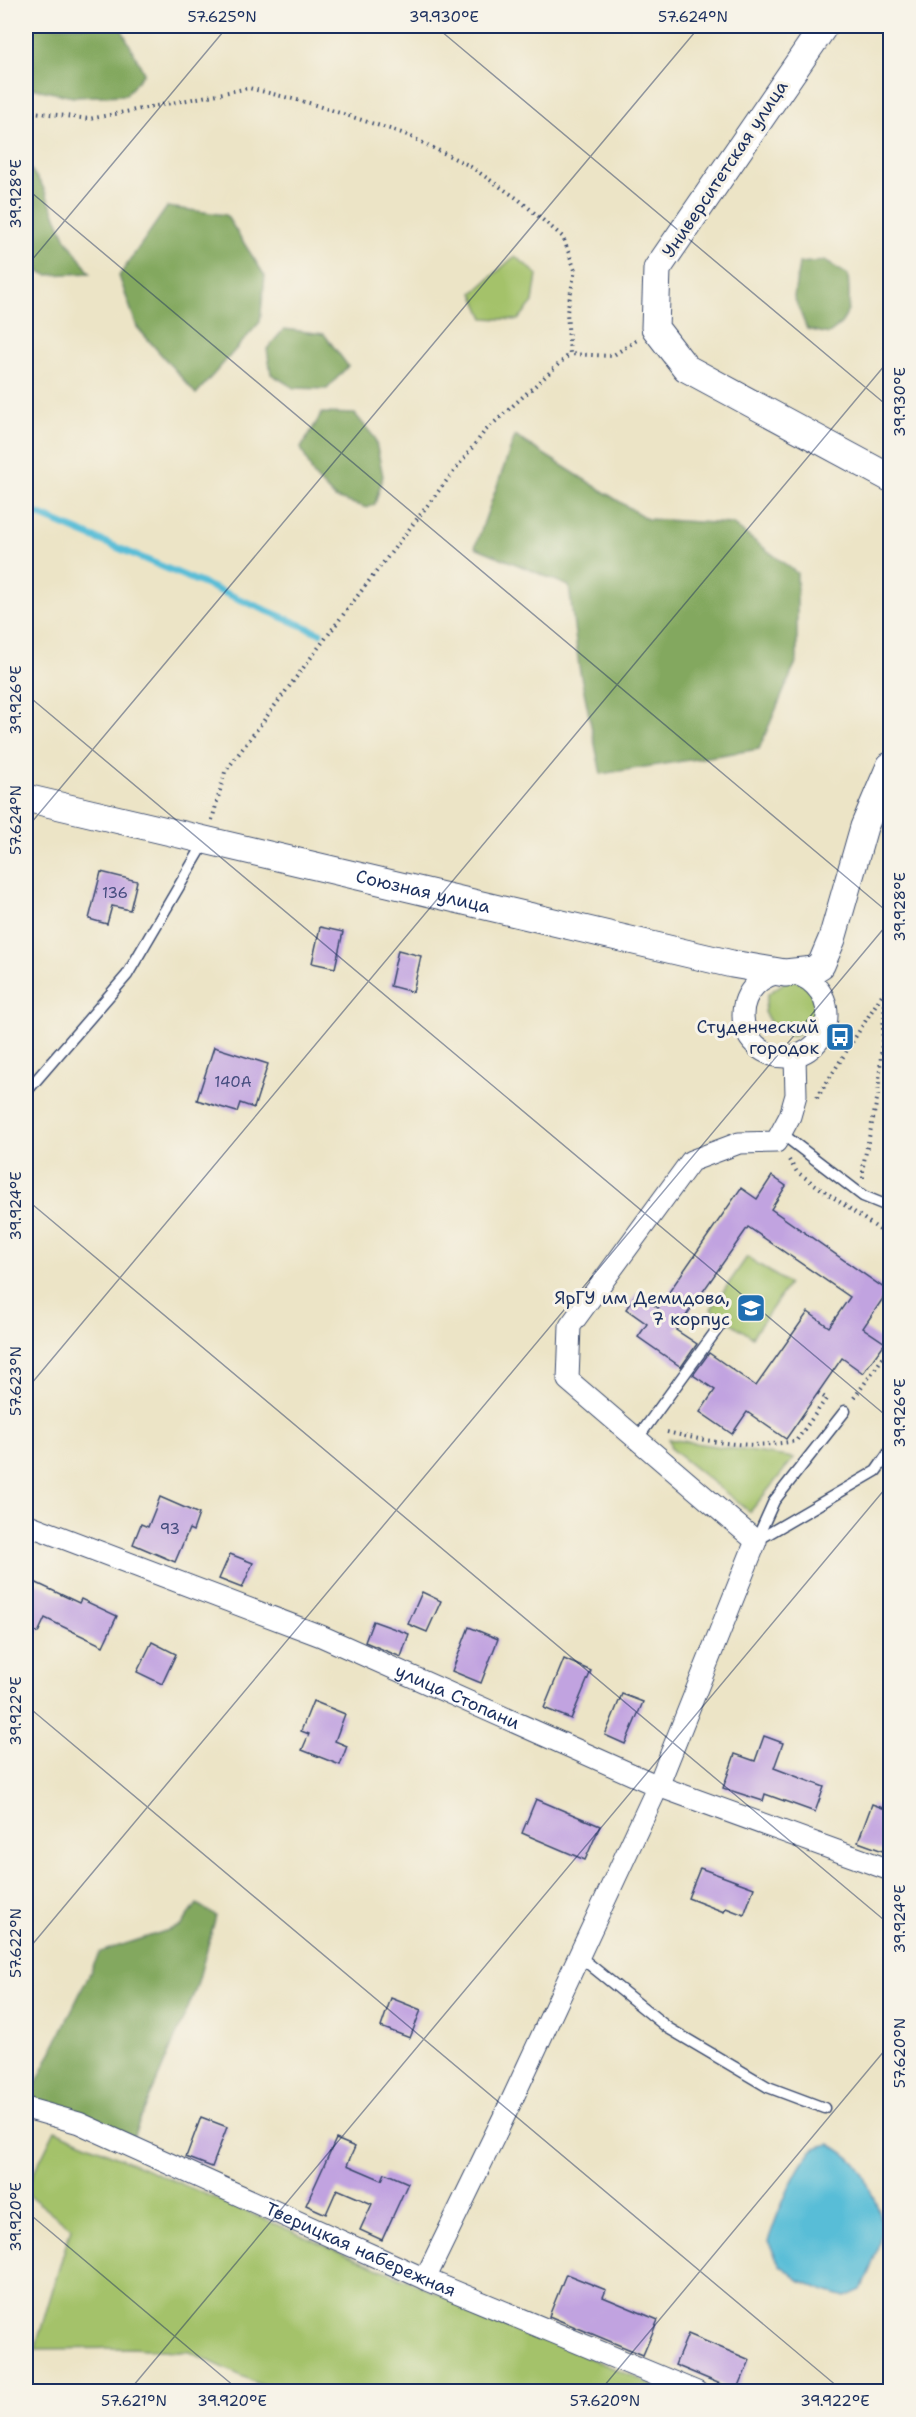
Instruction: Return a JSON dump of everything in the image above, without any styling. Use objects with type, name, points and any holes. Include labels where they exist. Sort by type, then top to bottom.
[{"type":"street","name":"Университетская улица","points":[[655,328],[657,269],[824,26]]},
{"type":"street","points":[[655,328],[686,368],[891,478]]},
{"type":"street","points":[[785,973],[771,975],[759,982],[750,992],[744,1005],[743,1020],[747,1034],[756,1046],[768,1054],[795,1057],[807,1052],[818,1043],[825,1031],[828,1017],[821,978],[864,827],[891,766]]},
{"type":"street","name":"Союзная улица","points":[[26,798],[732,964],[785,973],[813,970],[821,978]]},
{"type":"street","points":[[425,2279],[511,2103],[658,1786],[756,1541],[568,1380],[570,1326],[691,1161],[739,1143],[776,1142],[790,1116],[796,1095],[795,1057]]},
{"type":"street","name":"улица Стопани","points":[[26,1524],[321,1636],[658,1786],[891,1870]]},
{"type":"street","name":"Тверицкая набережная","points":[[26,2108],[79,2123],[425,2279],[697,2391]]},
{"type":"lane","points":[[26,1092],[127,975],[207,840]]},
{"type":"lane","points":[[781,1133],[863,1196],[891,1207]]},
{"type":"lane","points":[[637,1439],[721,1324]]},
{"type":"lane","points":[[756,1541],[774,1501],[845,1411]]},
{"type":"lane","points":[[756,1541],[876,1471],[891,1451]]},
{"type":"lane","points":[[579,1956],[668,2028],[768,2086],[824,2108]]},
{"type":"path","points":[[26,111],[89,119],[249,88],[309,103],[405,134],[468,165],[518,199],[563,237],[575,270],[567,312],[570,354]]},
{"type":"path","points":[[207,840],[225,772],[485,431],[570,354],[612,356],[655,328]]},
{"type":"path","points":[[816,1100],[891,982]]},
{"type":"path","points":[[863,1196],[863,1166],[878,1095],[886,989]]},
{"type":"path","points":[[845,1411],[891,1348]]},
{"type":"path","points":[[667,1432],[714,1443],[767,1446],[796,1441],[826,1399]]},
{"type":"green space","points":[[26,26],[120,26],[144,73],[126,95],[73,97],[26,87]]},
{"type":"green space","points":[[26,163],[42,185],[66,239],[90,273],[47,275],[26,267]]},
{"type":"green space","points":[[167,207],[226,215],[265,276],[260,322],[196,394],[137,327],[119,276]]},
{"type":"green space","points":[[515,256],[537,274],[533,302],[518,320],[484,318],[473,293]]},
{"type":"green space","points":[[825,261],[848,275],[849,293],[846,315],[837,328],[829,334],[807,329],[794,297],[799,263]]},
{"type":"green space","points":[[284,329],[324,334],[348,366],[327,389],[294,388],[271,374],[267,349]]},
{"type":"green space","points":[[322,413],[355,414],[375,438],[383,476],[375,504],[367,508],[335,498],[314,476],[301,448]]},
{"type":"green space","points":[[515,436],[647,519],[732,524],[797,573],[797,660],[759,749],[601,774],[579,667],[569,586],[475,547]]},
{"type":"green space","points":[[789,979],[808,984],[819,995],[819,1012],[816,1023],[807,1030],[791,1036],[773,1027],[764,1012],[768,994]]},
{"type":"green space","points":[[747,1257],[789,1284],[752,1337],[711,1309]]},
{"type":"green space","points":[[669,1439],[794,1458],[750,1512],[671,1449]]},
{"type":"green space","points":[[197,1904],[216,1916],[196,1989],[133,2137],[29,2098],[100,1952],[181,1926]]},
{"type":"green space","points":[[55,2130],[667,2391],[274,2391],[190,2352],[132,2348],[35,2349],[71,2228],[26,2193]]},
{"type":"water","points":[[830,2144],[851,2158],[860,2169],[880,2214],[881,2224],[876,2253],[861,2290],[845,2297],[799,2280],[780,2265],[768,2241],[788,2190],[802,2164],[816,2148]]},
{"type":"building","points":[[101,872],[137,881],[130,910],[112,906],[107,924],[89,919]]},
{"type":"building","points":[[320,927],[343,932],[335,968],[312,963]]},
{"type":"building","points":[[398,950],[421,956],[413,992],[390,986]]},
{"type":"building","points":[[214,1047],[268,1064],[254,1108],[240,1103],[237,1112],[197,1100]]},
{"type":"building","name":"ЯрГУ им Демидова, 7 корпус","points":[[772,1176],[786,1186],[771,1209],[888,1291],[863,1328],[885,1343],[863,1373],[842,1358],[786,1439],[747,1412],[732,1434],[700,1412],[715,1390],[693,1375],[709,1353],[756,1386],[808,1312],[829,1327],[850,1297],[748,1227],[676,1330],[697,1344],[681,1367],[638,1337],[647,1324],[626,1309],[637,1293],[658,1308],[741,1188],[757,1199]]},
{"type":"building","points":[[160,1497],[199,1514],[193,1531],[189,1529],[175,1562],[133,1544],[141,1524],[148,1527]]},
{"type":"building","points":[[230,1554],[253,1563],[242,1588],[219,1579]]},
{"type":"building","points":[[26,1578],[79,1603],[81,1599],[117,1616],[103,1646],[45,1618],[38,1633],[26,1627]]},
{"type":"building","points":[[422,1592],[441,1601],[427,1632],[408,1624]]},
{"type":"building","points":[[373,1621],[409,1634],[401,1657],[365,1642]]},
{"type":"building","points":[[469,1627],[498,1639],[481,1683],[452,1671]]},
{"type":"building","points":[[152,1642],[176,1654],[162,1684],[137,1672]]},
{"type":"building","points":[[564,1659],[591,1671],[571,1719],[544,1708]]},
{"type":"building","points":[[622,1694],[643,1702],[625,1744],[605,1735]]},
{"type":"building","points":[[313,1701],[345,1714],[335,1741],[347,1746],[340,1765],[302,1750],[309,1734],[301,1731]]},
{"type":"building","points":[[764,1736],[783,1743],[774,1768],[824,1787],[815,1812],[765,1794],[763,1801],[723,1788],[735,1754],[755,1761]]},
{"type":"building","points":[[536,1799],[600,1826],[585,1860],[522,1833]]},
{"type":"building","points":[[872,1804],[891,1811],[891,1854],[858,1842]]},
{"type":"building","points":[[700,1868],[754,1888],[744,1915],[726,1908],[724,1912],[688,1898]]},
{"type":"building","points":[[391,1998],[421,2010],[410,2038],[381,2027]]},
{"type":"building","points":[[201,2117],[227,2127],[212,2167],[186,2157]]},
{"type":"building","points":[[336,2139],[355,2147],[347,2165],[382,2180],[385,2173],[408,2183],[382,2240],[360,2230],[372,2204],[337,2189],[326,2214],[306,2205]]},
{"type":"building","points":[[566,2274],[606,2290],[603,2297],[658,2320],[643,2355],[549,2316]]},
{"type":"building","points":[[688,2334],[750,2360],[737,2391],[675,2365]]},
{"type":"waterway","points":[[26,509],[320,633]]},
{"type":"place","name":"Студенческий городок","points":[[840,1037]]},
{"type":"place","name":"ЯрГУ им Демидова, 7 корпус","points":[[751,1308]]}]
